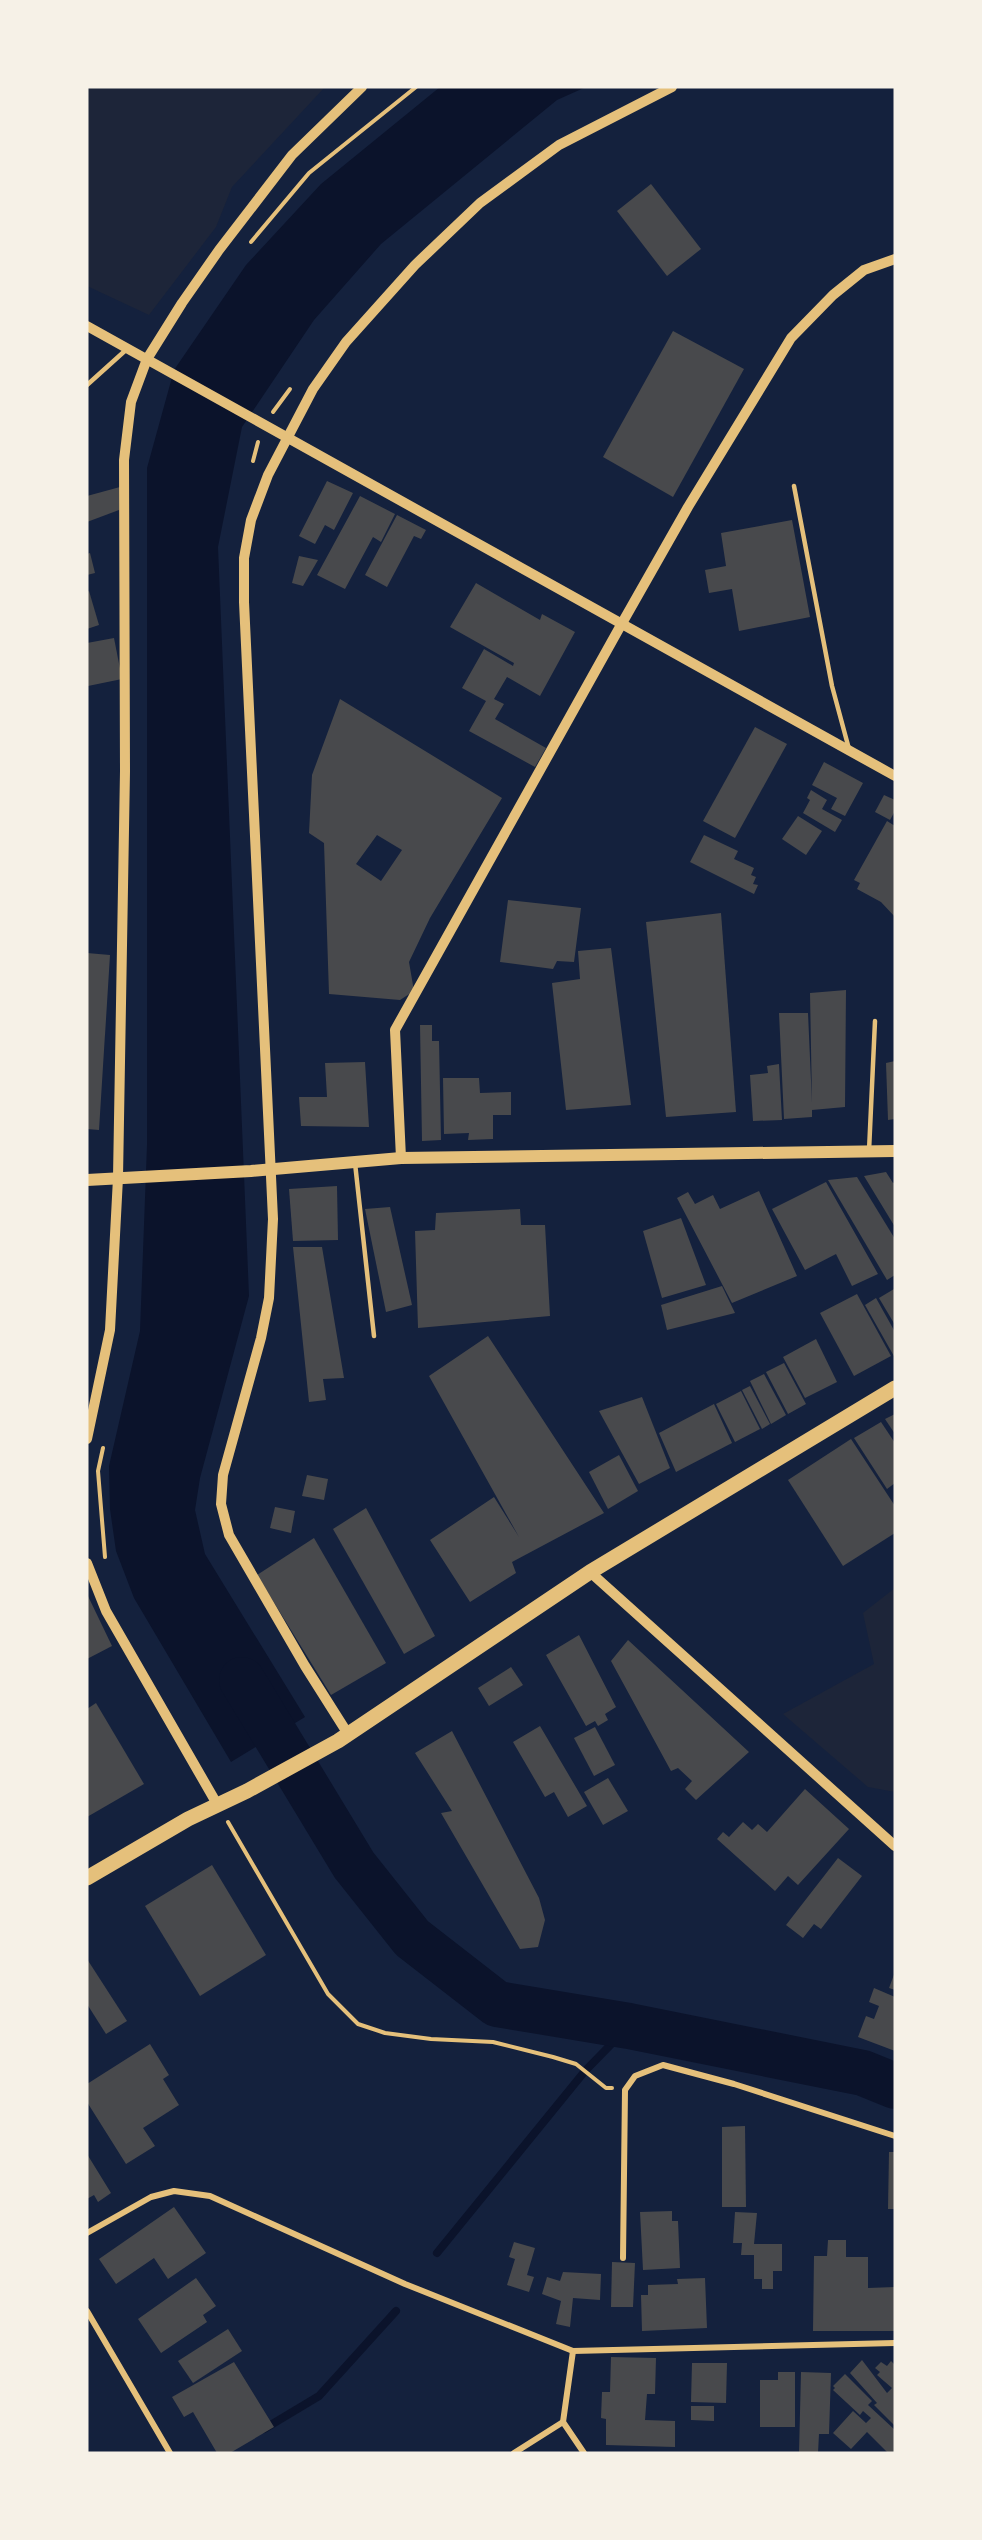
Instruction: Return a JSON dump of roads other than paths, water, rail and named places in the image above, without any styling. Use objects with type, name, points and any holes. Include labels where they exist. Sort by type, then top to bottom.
[{"type":"main road","points":[[87,1179],[251,1171],[401,1158],[895,1151]]},
{"type":"main road","points":[[87,1878],[217,1804],[247,1791],[327,1747],[590,1572],[895,1388]]},
{"type":"street","points":[[87,1439],[110,1330],[118,1179],[125,771],[124,460],[130,402],[147,359],[219,250],[292,155],[362,87]]},
{"type":"street","points":[[348,1734],[305,1666],[230,1535],[221,1504],[223,1475],[261,1338],[269,1298],[273,1219],[244,602],[244,558],[251,520],[283,435],[346,342],[415,265],[480,203],[559,145],[672,87]]},
{"type":"street","points":[[401,1158],[394,1030],[409,1008],[688,507],[791,338],[833,295],[864,270],[895,259]]},
{"type":"street","points":[[87,326],[895,776]]},
{"type":"street","points":[[87,1563],[106,1611],[217,1804]]},
{"type":"street","points":[[590,1572],[895,1846]]},
{"type":"street","points":[[623,2258],[625,2090],[635,2076],[663,2065],[734,2084],[895,2136]]},
{"type":"street","points":[[87,2233],[151,2197],[174,2191],[210,2196],[405,2284],[573,2351],[895,2343]]},
{"type":"street","points":[[87,2312],[170,2453]]},
{"type":"street","points":[[573,2351],[563,2422],[584,2453]]},
{"type":"street","points":[[514,2453],[563,2422]]},
{"type":"lane","points":[[87,385],[128,348]]},
{"type":"lane","points":[[794,486],[832,686],[850,752]]},
{"type":"lane","points":[[869,1151],[875,1022]]},
{"type":"lane","points":[[354,1161],[374,1336]]},
{"type":"waterway","points":[[242,1680],[354,1865],[412,1938],[497,2004],[629,2026],[863,2073],[895,2086]]},
{"type":"waterway","points":[[437,2253],[585,2071],[629,2026]]},
{"type":"waterway","points":[[264,2429],[319,2396],[396,2311]]}]
